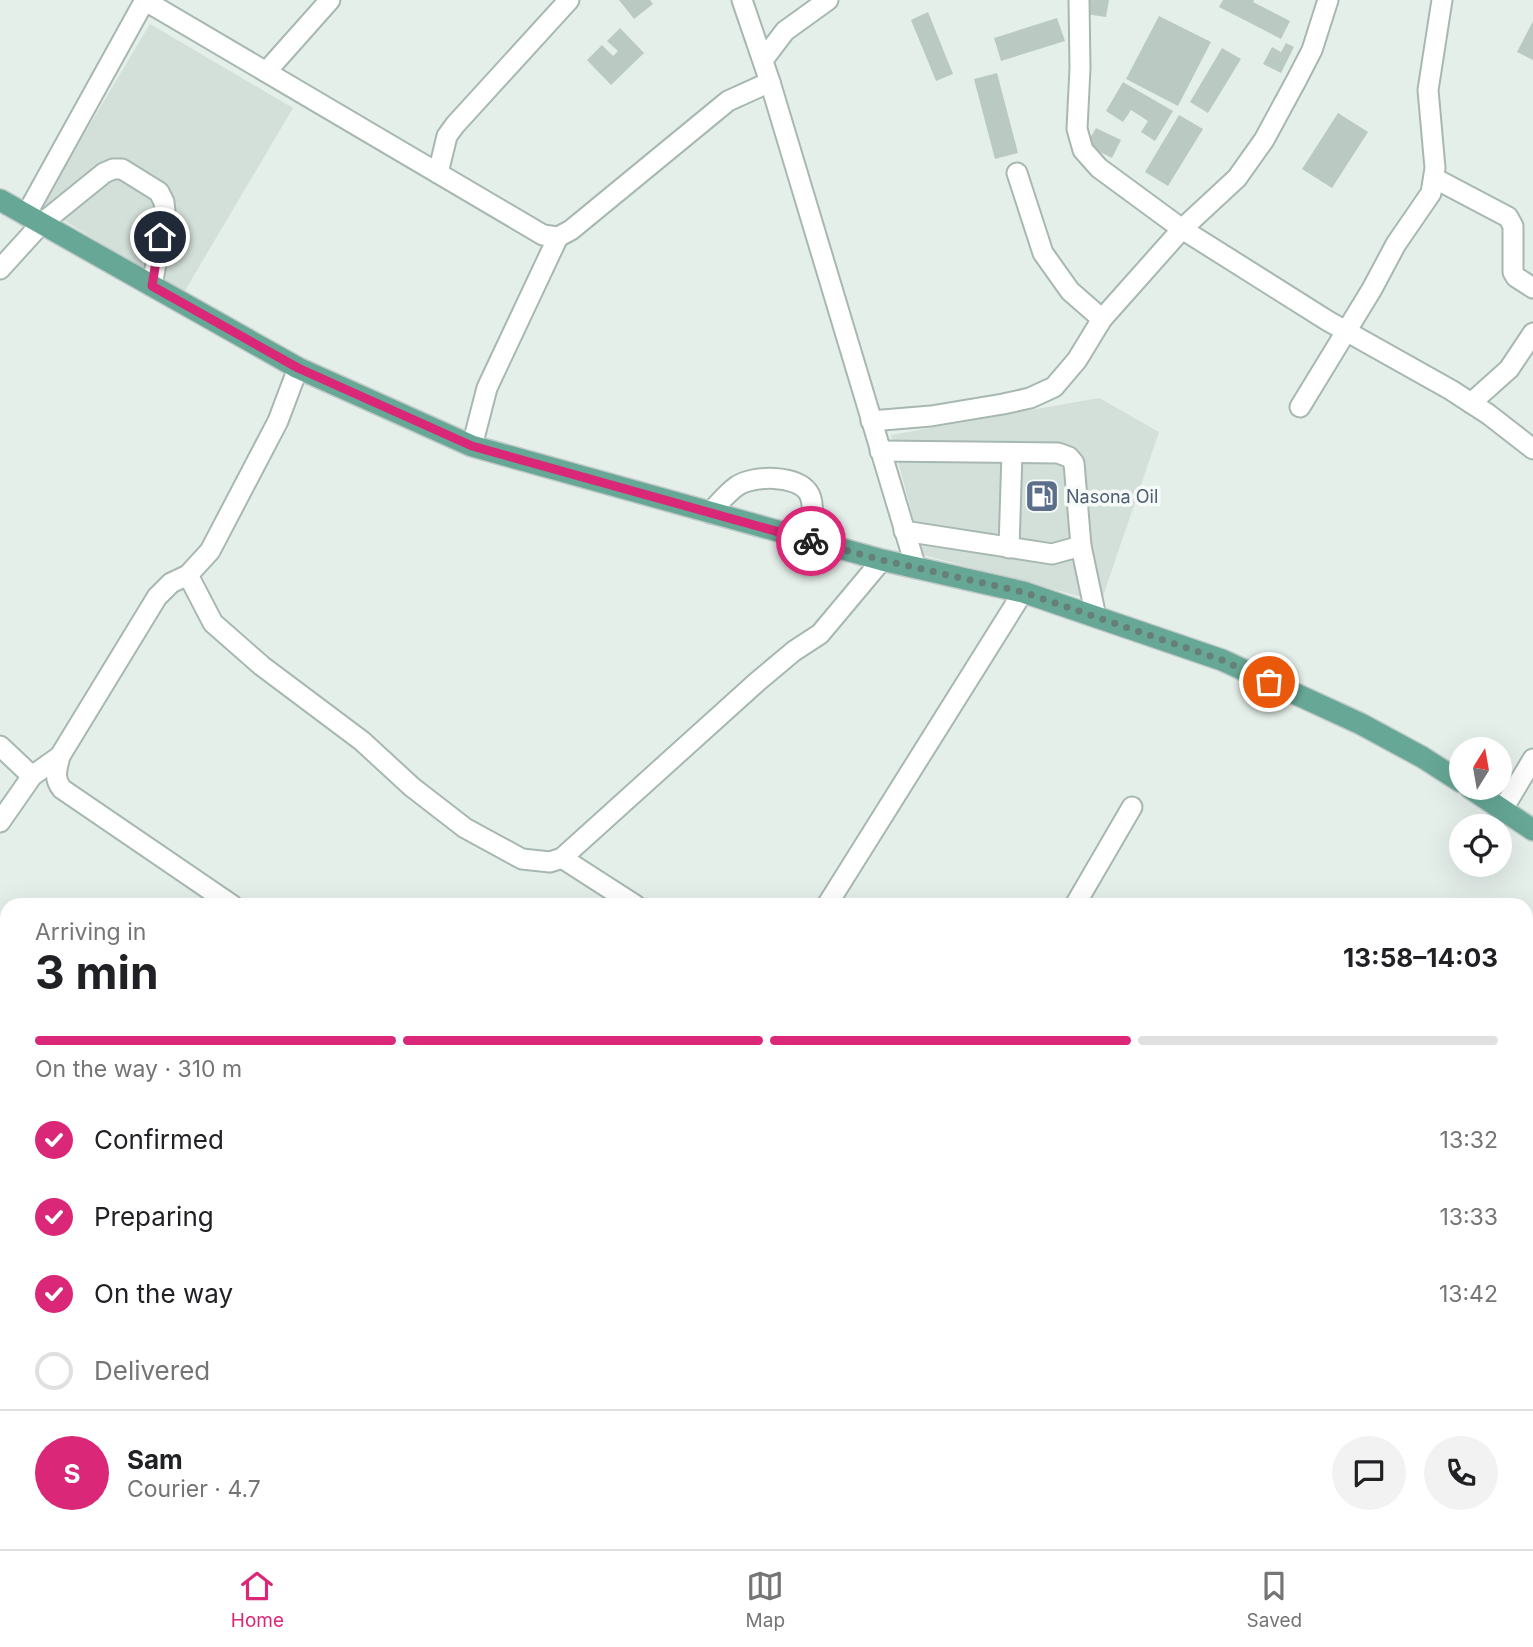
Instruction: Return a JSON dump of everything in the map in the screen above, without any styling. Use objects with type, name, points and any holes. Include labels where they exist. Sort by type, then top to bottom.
[{"type":"main road","points":[[0,200],[298,368],[472,446],[882,560],[1023,592],[1235,666],[1361,724],[1449,774]]},
{"type":"main road","points":[[1489,800],[1533,830]]},
{"type":"street","points":[[0,269],[34,219],[145,0],[543,235],[558,237],[571,230],[728,101],[770,82]]},
{"type":"street","points":[[266,72],[330,0]]},
{"type":"street","points":[[438,173],[447,136],[455,125],[569,0]]},
{"type":"street","points":[[742,0],[770,82],[916,568]]},
{"type":"street","points":[[762,60],[785,31],[828,0]]},
{"type":"street","points":[[1079,0],[1077,129],[1083,150],[1099,168],[1182,229],[1346,331],[1471,403],[1533,449]]},
{"type":"street","points":[[871,421],[931,416],[1030,398],[1054,387],[1077,360],[1102,319],[1182,229],[1237,178],[1264,140],[1312,50],[1328,0]]},
{"type":"street","points":[[1300,407],[1373,289],[1396,244],[1431,193],[1434,178],[1428,90],[1442,0]]},
{"type":"street","points":[[34,219],[104,173],[122,169],[159,192],[164,202],[165,212],[152,286]]},
{"type":"street","points":[[1017,173],[1043,253],[1070,291],[1102,319]]},
{"type":"street","points":[[1434,178],[1508,217],[1513,226],[1513,272],[1533,288]]},
{"type":"street","points":[[472,446],[487,388],[558,237]]},
{"type":"street","points":[[1471,403],[1509,369],[1533,332]]},
{"type":"street","points":[[222,898],[62,789],[57,783],[56,775],[60,756],[156,597],[171,583],[188,575],[210,551],[278,421],[298,368]]},
{"type":"street","points":[[880,451],[1058,453],[1069,457],[1074,463],[1081,546],[1096,617]]},
{"type":"street","points":[[1009,548],[1012,453]]},
{"type":"street","points":[[709,513],[738,485],[767,478],[794,480],[808,492],[811,501],[811,541]]},
{"type":"street","points":[[904,531],[1052,554],[1081,546]]},
{"type":"street","points":[[188,575],[214,623],[262,666],[362,741],[412,787],[466,828],[522,859],[550,862],[562,858],[757,682],[794,651],[820,634],[882,560]]},
{"type":"street","points":[[831,898],[1023,592]]},
{"type":"street","points":[[0,746],[32,776]]},
{"type":"street","points":[[0,822],[32,776],[60,756]]},
{"type":"street","points":[[1503,809],[1533,759]]},
{"type":"street","points":[[1079,898],[1132,807]]},
{"type":"street","points":[[562,858],[624,898]]},
{"type":"shaded area","points":[[150,24],[293,108],[183,294],[41,206]]},
{"type":"shaded area","points":[[1099,398],[1159,432],[1101,602],[923,555],[891,435]]},
{"type":"building","points":[[619,0],[650,0],[653,4],[634,19]]},
{"type":"building","points":[[1087,0],[1109,0],[1106,17],[1085,14]]},
{"type":"building","points":[[1223,0],[1254,0],[1253,2],[1290,21],[1281,39],[1219,7]]},
{"type":"building","points":[[928,12],[953,74],[936,81],[911,20]]},
{"type":"building","points":[[1159,16],[1211,42],[1178,106],[1126,79]]},
{"type":"building","points":[[1057,18],[1065,41],[1001,61],[994,38]]},
{"type":"building","points":[[1533,21],[1533,60],[1517,52]]},
{"type":"building","points":[[620,28],[644,53],[611,85],[587,60],[602,45],[613,56],[618,51],[607,41]]},
{"type":"building","points":[[1286,43],[1294,47],[1281,73],[1263,64],[1272,47],[1281,52]]},
{"type":"building","points":[[1222,48],[1241,59],[1208,113],[1190,102]]},
{"type":"building","points":[[997,73],[1018,153],[995,159],[974,79]]},
{"type":"building","points":[[1123,82],[1173,111],[1155,141],[1141,132],[1148,121],[1131,110],[1123,122],[1106,111]]},
{"type":"building","points":[[1338,113],[1368,132],[1332,188],[1302,169]]},
{"type":"building","points":[[1179,115],[1203,129],[1168,186],[1145,172]]},
{"type":"building","points":[[1096,128],[1121,140],[1112,158],[1086,145]]},
{"type":"way so far","points":[[811,541],[1023,592],[1222,660],[1269,682]]},
{"type":"place","name":"Nasona Oil","points":[[1042,496]]},
{"type":"route","points":[[160,237],[152,286],[298,368],[472,446],[811,541]]}]
